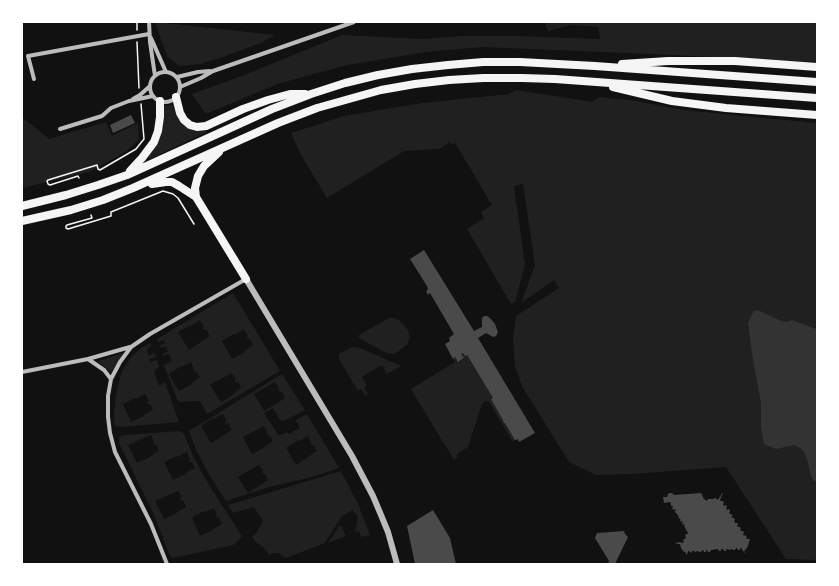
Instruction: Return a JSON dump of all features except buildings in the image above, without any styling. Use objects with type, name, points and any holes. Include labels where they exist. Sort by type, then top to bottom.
[{"type":"main road","points":[[595,66],[668,61],[735,61],[817,67]]},
{"type":"main road","points":[[22,206],[66,195],[126,175],[272,109],[311,94],[378,75],[412,69],[483,62],[520,62],[817,82]]},
{"type":"main road","points":[[22,222],[104,200],[278,123],[317,108],[381,90],[414,84],[483,78],[522,78],[817,98]]},
{"type":"main road","points":[[593,82],[672,101],[726,108],[817,115]]},
{"type":"main road","points":[[176,97],[180,113],[184,120],[190,125],[197,127],[206,126],[243,109],[268,100],[290,94],[311,94]]},
{"type":"main road","points":[[126,175],[142,158],[154,142],[158,131],[160,102]]},
{"type":"main road","points":[[196,197],[198,176],[204,166],[226,146]]},
{"type":"main road","points":[[133,188],[157,183],[172,182],[196,197],[246,279]]},
{"type":"street","points":[[149,22],[149,34],[155,76]]},
{"type":"street","points":[[180,87],[201,78],[212,71],[354,22]]},
{"type":"street","points":[[34,79],[28,56],[149,34]]},
{"type":"street","points":[[149,34],[166,72]]},
{"type":"street","points":[[177,77],[198,72],[212,71]]},
{"type":"street","points":[[60,129],[102,116],[111,108],[140,95],[150,86],[155,76],[158,74],[166,72],[177,77],[180,87],[176,97],[169,102],[160,102],[153,96],[150,86]]},
{"type":"street","points":[[129,101],[153,96]]},
{"type":"street","points":[[22,372],[88,359],[131,347],[150,334],[246,279],[352,456],[381,515],[388,532],[397,564]]},
{"type":"street","points":[[131,347],[120,362],[111,379],[108,396],[110,432],[115,452],[151,524],[166,564]]},
{"type":"street","points":[[88,359],[104,370],[111,379]]},
{"type":"path","points":[[137,22],[140,92]]},
{"type":"path","points":[[79,178],[78,176],[50,185],[47,181],[97,165],[98,169],[100,170],[136,149],[144,139],[140,102]]},
{"type":"path","points":[[91,215],[92,218],[67,225],[66,228],[68,229],[111,216],[111,212],[163,191],[173,194],[178,198],[194,224]]},
{"type":"shaded area","points":[[155,22],[275,35],[261,43],[220,58],[201,64],[179,66],[167,56]]},
{"type":"shaded area","points":[[545,22],[817,22],[817,62],[482,47],[426,52],[347,65],[277,84],[206,114],[192,94],[242,76],[342,35],[423,39],[462,36],[517,36],[600,39],[598,27],[571,25],[548,31]]},
{"type":"shaded area","points":[[516,90],[592,102],[599,97],[636,101],[683,110],[817,123],[817,560],[786,559],[726,467],[632,474],[596,475],[569,462],[523,388],[515,367],[513,339],[516,316],[559,288],[554,280],[521,303],[535,265],[523,184],[514,186],[525,264],[515,302],[511,304],[467,229],[484,218],[481,212],[492,205],[455,143],[452,145],[450,142],[439,149],[404,151],[327,198],[300,153],[291,133],[344,116],[422,103],[507,95]]},
{"type":"shaded area","points":[[173,105],[182,124],[191,129],[206,129],[207,132],[150,159],[148,156],[157,145],[163,127],[164,106]]},
{"type":"shaded area","points":[[22,117],[49,139],[106,122],[112,136],[138,123],[139,139],[127,151],[89,172],[22,188]]},
{"type":"shaded area","points":[[233,293],[280,371],[207,414],[200,401],[178,401],[164,366],[172,361],[169,354],[163,356],[162,354],[168,352],[166,346],[160,348],[159,346],[165,343],[164,340],[158,342],[157,339]],"holes":[[[200,320],[204,327],[202,328],[204,330],[206,329],[210,336],[189,350],[178,332]],[[244,329],[248,336],[246,337],[250,339],[253,345],[244,351],[245,352],[232,359],[222,341],[234,334],[235,335]],[[191,362],[194,372],[196,371],[200,377],[192,384],[179,391],[169,374],[181,366],[182,367]],[[232,373],[236,379],[234,380],[236,383],[238,382],[241,388],[221,402],[210,385]]]},
{"type":"shaded area","points":[[754,310],[760,311],[781,321],[787,322],[792,320],[816,329],[817,331],[817,482],[813,480],[811,476],[807,459],[804,452],[800,448],[794,445],[776,449],[764,444],[761,428],[761,403],[748,323]]},
{"type":"shaded area","points":[[389,318],[399,320],[408,330],[410,337],[407,345],[394,354],[386,353],[359,338],[359,335]]},
{"type":"shaded area","points":[[150,343],[152,345],[147,350],[149,356],[154,352],[156,357],[149,359],[150,362],[157,360],[159,367],[154,372],[159,386],[165,382],[179,422],[122,427],[115,426],[114,415],[116,394],[122,371],[132,356],[141,348]],"holes":[[[145,394],[149,401],[147,402],[153,410],[131,422],[123,404]]]},
{"type":"shaded area","points":[[352,347],[360,348],[401,366],[387,374],[382,365],[362,377],[367,386],[364,388],[368,394],[365,396],[361,389],[358,391],[339,359],[339,354]]},
{"type":"shaded area","points":[[463,350],[493,398],[491,399],[504,413],[518,436],[513,442],[489,402],[486,401],[482,404],[468,447],[457,454],[458,457],[454,460],[411,389],[455,362],[453,359],[455,357],[458,362],[464,359],[459,352]]},
{"type":"shaded area","points":[[123,353],[111,373],[98,361]]},
{"type":"shaded area","points":[[282,374],[305,410],[284,421],[280,420],[273,408],[264,413],[279,436],[287,432],[289,434],[297,429],[300,429],[296,420],[307,414],[339,468],[312,477],[269,487],[226,501],[208,473],[197,452],[189,431]],"holes":[[[275,382],[285,398],[264,411],[254,394]],[[223,414],[226,424],[228,423],[232,430],[211,443],[201,426],[213,418],[214,419]],[[264,426],[267,432],[266,433],[273,441],[252,454],[243,437]],[[308,436],[311,442],[310,443],[317,451],[296,465],[286,448],[298,440],[299,441]],[[259,465],[263,471],[263,475],[265,474],[268,480],[248,493],[238,477]]]},
{"type":"shaded area","points":[[180,431],[184,434],[193,456],[207,482],[242,536],[241,538],[233,545],[173,558],[170,556],[154,515],[119,443],[120,436]],"holes":[[[151,435],[154,442],[153,443],[159,451],[137,463],[128,445]],[[187,452],[190,459],[189,461],[192,462],[195,468],[173,480],[164,462],[177,456],[178,457]],[[178,491],[182,497],[180,498],[181,501],[183,500],[186,507],[164,519],[155,501]],[[214,508],[217,514],[216,517],[219,517],[222,524],[200,536],[192,517],[204,511],[205,512]]]},
{"type":"shaded area","points":[[341,471],[358,504],[370,535],[361,537],[359,531],[355,532],[358,516],[352,510],[341,517],[325,543],[286,558],[278,553],[269,555],[252,537],[263,521],[254,507],[233,513],[228,505]]},
{"type":"shaded area","points":[[339,526],[342,527],[346,536],[328,543]]}]
